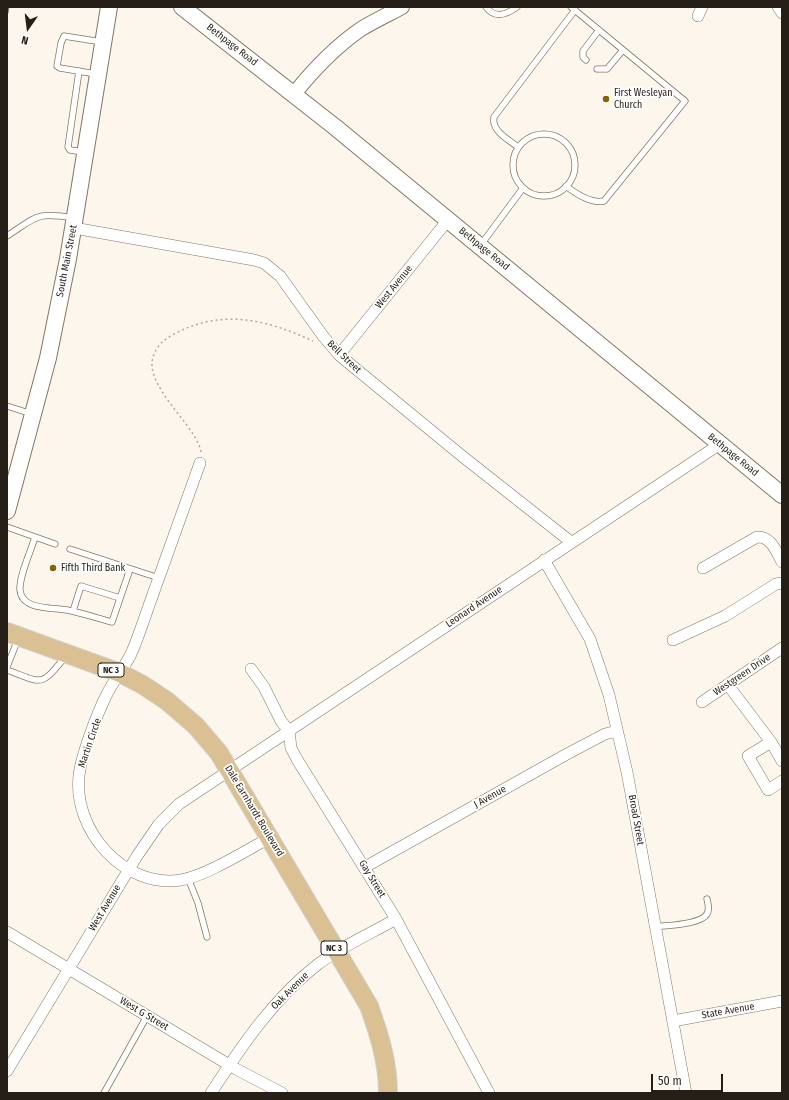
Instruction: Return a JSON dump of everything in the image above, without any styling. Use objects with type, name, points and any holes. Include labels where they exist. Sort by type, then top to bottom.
[{"type":"main road","name":"South Main Street","points":[[7,511],[48,358],[75,223],[109,7]]},
{"type":"main road","name":"Bethpage Road","points":[[182,7],[294,94],[782,495]]},
{"type":"main road","name":"Dale Earnhardt Boulevard","points":[[13,634],[120,674],[149,689],[167,701],[196,726],[219,753],[369,1006],[385,1060],[388,1093]]},
{"type":"street","points":[[294,94],[336,48],[362,29],[402,7]]},
{"type":"street","points":[[778,7],[782,13]]},
{"type":"street","name":"West Avenue","points":[[340,355],[448,220]]},
{"type":"street","name":"Bell Street","points":[[75,223],[264,263],[280,276],[323,336],[340,355],[462,456],[571,542]]},
{"type":"street","name":"Leonard Avenue","points":[[230,770],[720,444]]},
{"type":"street","name":"Martin Circle","points":[[200,464],[131,653],[120,674],[106,695],[84,754],[79,774],[78,791],[84,815],[93,835],[111,858],[129,869],[159,880],[171,881],[188,878],[225,862],[270,837]]},
{"type":"street","points":[[704,568],[757,537],[764,536],[769,540],[782,562]]},
{"type":"street","name":"Broad Street","points":[[544,560],[590,639],[609,694],[627,772],[686,1093]]},
{"type":"street","points":[[674,640],[725,616],[776,584],[782,583]]},
{"type":"street","name":"Westgreen Drive","points":[[702,702],[782,648]]},
{"type":"street","name":"Gay Street","points":[[251,670],[264,687],[281,721],[289,731],[291,748],[298,761],[396,919],[489,1093]]},
{"type":"street","points":[[728,685],[771,742],[782,761]]},
{"type":"street","name":"J Avenue","points":[[365,867],[605,734],[617,731]]},
{"type":"street","points":[[771,742],[748,756],[768,790],[782,781]]},
{"type":"street","name":"West Avenue","points":[[7,1071],[129,869],[159,824],[178,804],[230,770]]},
{"type":"street","name":"Oak Avenue","points":[[210,1093],[267,1014],[287,993],[317,965],[396,919]]},
{"type":"street","name":"West G Street","points":[[7,932],[229,1065],[282,1093]]},
{"type":"street","name":"State Avenue","points":[[673,1021],[782,1001]]},
{"type":"lane","points":[[486,7],[490,12],[497,15],[517,7]]},
{"type":"lane","points":[[518,148],[496,130],[493,124],[494,117],[573,9],[685,101],[604,201],[600,202],[585,197],[566,186]]},
{"type":"lane","points":[[586,60],[583,57],[583,51],[599,30]]},
{"type":"lane","points":[[99,75],[60,68],[57,66],[61,43],[64,36],[104,42]]},
{"type":"lane","points":[[598,69],[607,69],[623,50]]},
{"type":"lane","points":[[79,71],[68,147],[70,150],[87,153]]},
{"type":"lane","points":[[538,134],[548,134],[558,137],[566,143],[571,151],[574,167],[573,176],[566,186],[555,193],[547,195],[539,195],[523,188],[517,180],[514,171],[513,161],[518,148],[529,138],[538,134]]},
{"type":"lane","points":[[480,246],[523,188]]},
{"type":"lane","points":[[7,236],[30,220],[39,216],[52,215],[75,223]]},
{"type":"lane","points":[[7,406],[34,414]]},
{"type":"lane","points":[[7,528],[55,544]]},
{"type":"lane","points":[[35,537],[20,584],[21,594],[30,604],[40,607],[73,611],[112,622],[130,569]]},
{"type":"lane","points":[[70,549],[159,578]]},
{"type":"lane","points":[[73,611],[81,586],[120,598]]},
{"type":"lane","points":[[7,667],[13,634]]},
{"type":"lane","points":[[7,670],[36,680],[43,680],[50,676],[68,654]]},
{"type":"lane","points":[[188,878],[198,903],[207,937]]},
{"type":"lane","points":[[655,927],[699,921],[706,916],[709,909],[707,899]]},
{"type":"lane","points":[[104,1093],[147,1016]]},
{"type":"path","points":[[200,464],[200,450],[197,442],[159,390],[152,371],[155,351],[160,342],[184,328],[204,321],[224,318],[274,326],[316,342]]},
{"type":"railway","points":[[7,13],[8,7]]},
{"type":"place","name":"First Wesleyan Church","points":[[606,99]]},
{"type":"place","name":"Fifth Third Bank","points":[[53,568]]}]
